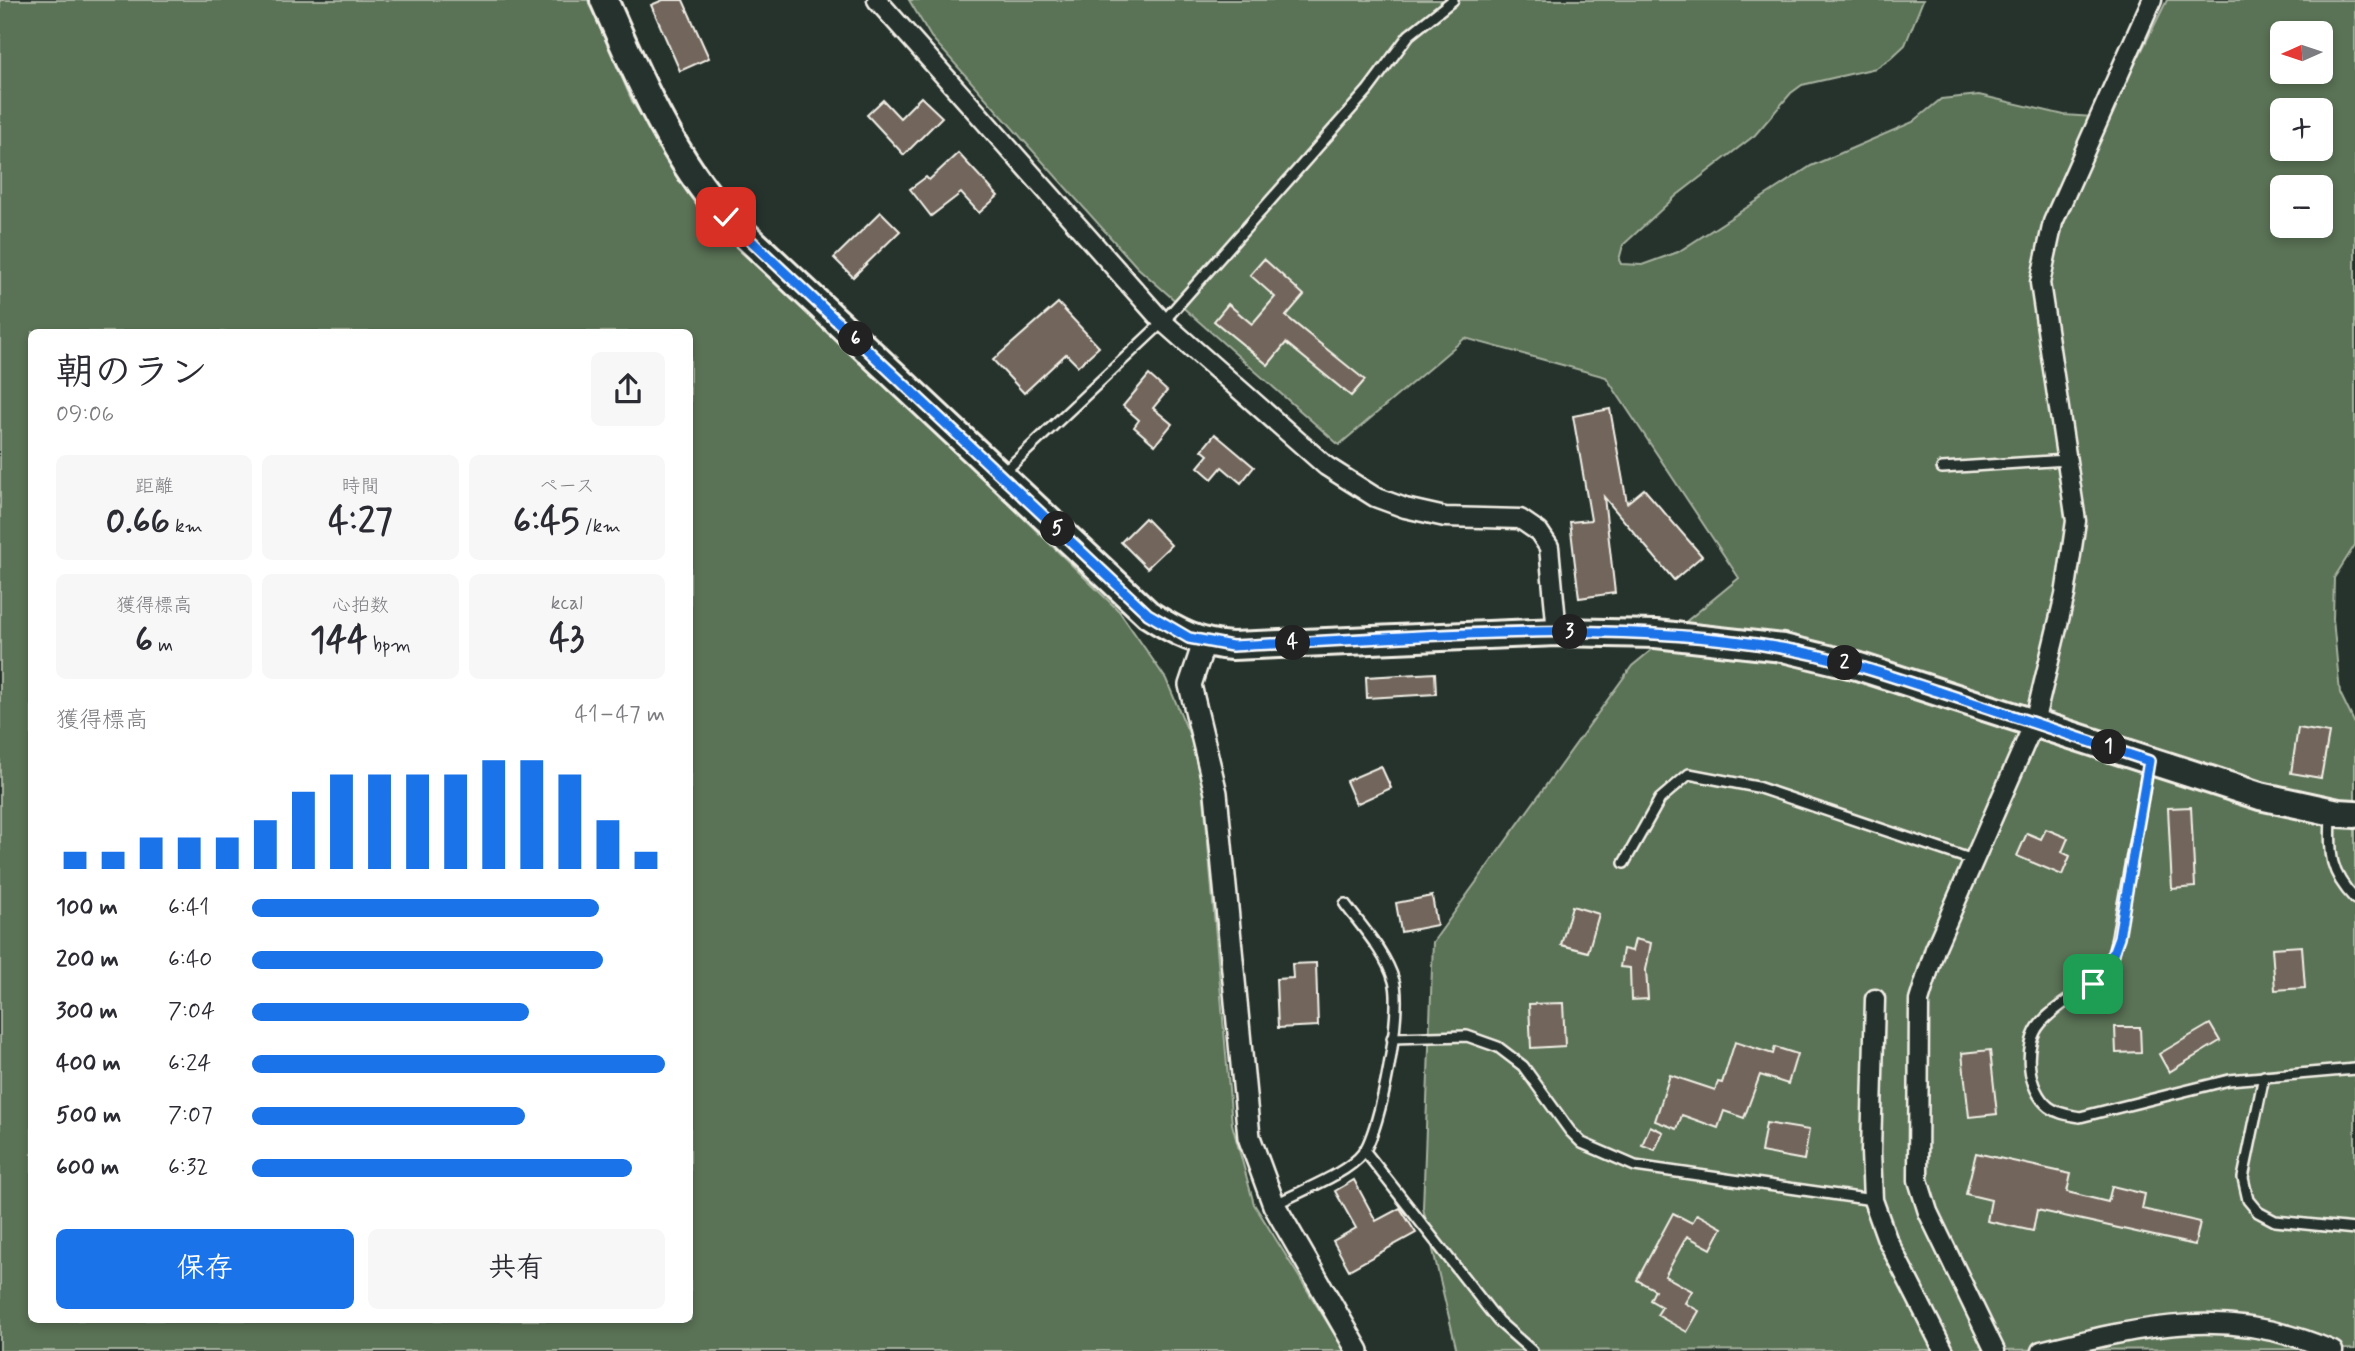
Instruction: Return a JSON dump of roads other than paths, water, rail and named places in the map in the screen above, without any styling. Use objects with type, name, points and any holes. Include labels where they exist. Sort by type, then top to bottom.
[{"type":"main road","points":[[608,1],[660,123],[706,195],[1148,614],[1176,632],[1204,643],[1232,646],[1557,632],[1656,634],[1783,648],[1857,666],[2260,796],[2343,813]]},
{"type":"street","points":[[877,0],[1163,323],[1326,466],[1375,497],[1423,513],[1477,519],[1520,519],[1534,527],[1549,547],[1557,632]]},
{"type":"street","points":[[1995,1351],[1928,1212],[1918,1180],[1919,1001],[1934,949],[2034,723],[2065,595],[2076,521],[2051,373],[2040,283],[2053,222],[2152,0]]},
{"type":"street","points":[[1204,643],[1191,685],[1216,793],[1249,1137],[1274,1205],[1358,1351]]},
{"type":"street","points":[[1875,999],[1871,1152],[1873,1200],[1887,1239],[1944,1351]]},
{"type":"street","points":[[2040,1351],[2122,1331],[2198,1322],[2276,1332],[2330,1350]]},
{"type":"lane","points":[[1000,475],[1163,323],[1368,90],[1409,35],[1454,0]]},
{"type":"lane","points":[[1942,468],[2067,460]]},
{"type":"lane","points":[[2149,761],[2115,953],[2108,967],[2093,984],[2039,1025],[2031,1050],[2030,1069],[2035,1090],[2050,1108],[2080,1117],[2212,1084],[2264,1076],[2355,1069]]},
{"type":"lane","points":[[1624,863],[1660,799],[1689,774],[1757,787],[1973,860]]},
{"type":"lane","points":[[2343,813],[2333,869],[2339,881],[2355,899]]},
{"type":"lane","points":[[1274,1205],[1351,1164],[1364,1150],[1378,1120],[1397,1000],[1394,981],[1387,964],[1345,904]]},
{"type":"lane","points":[[1392,1038],[1467,1036],[1498,1047],[1523,1066],[1570,1131],[1582,1143],[1635,1166],[1873,1200]]},
{"type":"lane","points":[[2264,1076],[2243,1178],[2248,1200],[2258,1212],[2275,1221],[2355,1229]]},
{"type":"lane","points":[[1364,1150],[1498,1321],[1532,1351]]}]
